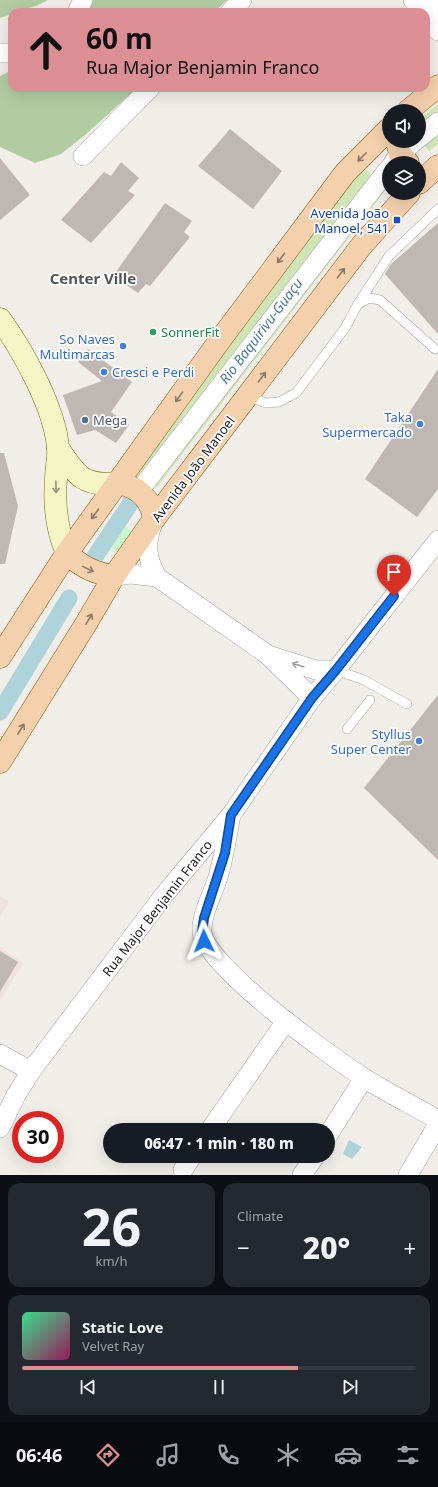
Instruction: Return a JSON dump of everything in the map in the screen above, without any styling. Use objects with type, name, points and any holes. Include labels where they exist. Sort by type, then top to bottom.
[{"type":"main road","points":[[416,104],[438,86]]},
{"type":"main road","points":[[0,657],[67,553],[316,211],[345,173],[382,136]]},
{"type":"main road","name":"Avenida João Manoel","points":[[0,762],[114,576],[154,519],[362,245],[403,200]]},
{"type":"main road","points":[[118,483],[132,486],[139,491],[150,502],[154,519]]},
{"type":"main road","points":[[67,553],[83,567],[99,573],[114,576]]},
{"type":"street","points":[[234,8],[242,0]]},
{"type":"street","points":[[412,0],[419,8]]},
{"type":"street","points":[[430,0],[438,10]]},
{"type":"street","points":[[430,22],[438,32]]},
{"type":"street","points":[[83,156],[146,92]]},
{"type":"street","points":[[426,132],[438,122]]},
{"type":"street","points":[[139,491],[400,155]]},
{"type":"street","points":[[0,319],[10,332],[40,387],[51,416],[58,448],[56,480],[57,519],[60,537],[67,553]]},
{"type":"street","points":[[58,448],[72,469],[86,481],[104,484],[118,483]]},
{"type":"street","points":[[154,519],[150,531],[148,561],[157,577],[268,655],[312,698]]},
{"type":"street","name":"Rua Major Benjamin Franco","points":[[0,1128],[16,1095],[31,1071],[164,895],[231,815],[312,698],[336,670],[438,540]]},
{"type":"street","points":[[114,576],[131,574],[157,577]]},
{"type":"street","points":[[268,655],[316,670],[336,670]]},
{"type":"street","points":[[231,815],[225,853],[204,918],[202,932],[204,941],[225,969],[286,1020],[364,1078],[438,1120]]},
{"type":"street","points":[[215,1123],[286,1020]]},
{"type":"street","points":[[0,1054],[31,1071]]},
{"type":"street","points":[[335,1124],[364,1078]]},
{"type":"street","points":[[408,1175],[438,1124]]},
{"type":"street","points":[[302,1175],[310,1163]]},
{"type":"lane","points":[[248,396],[266,403],[279,402],[296,393],[345,328],[358,304],[389,256],[438,208]]},
{"type":"lane","points":[[358,304],[370,298],[380,300],[435,349]]},
{"type":"lane","points":[[336,670],[364,680],[408,704]]},
{"type":"lane","points":[[347,729],[370,700]]},
{"type":"shaded area","points":[[0,896],[9,901],[0,916]]},
{"type":"shaded area","points":[[0,947],[23,963],[0,1002]]},
{"type":"green space","points":[[0,0],[48,0],[28,8],[8,8],[8,15],[0,18]]},
{"type":"green space","points":[[92,0],[227,0],[218,8],[88,8]]},
{"type":"green space","points":[[8,72],[8,92],[133,92],[85,135],[61,154],[35,163],[0,147],[0,76]]},
{"type":"green space","points":[[438,104],[438,144],[429,151],[426,147],[426,113]]},
{"type":"green space","points":[[363,167],[382,184],[382,194],[157,487],[141,482],[134,470]]},
{"type":"green space","points":[[116,520],[132,531],[118,552],[107,550],[101,540]]},
{"type":"water","points":[[349,1140],[362,1147],[352,1159],[343,1154]]},
{"type":"building","points":[[230,129],[282,171],[253,209],[198,166]]},
{"type":"building","points":[[0,158],[30,195],[0,220]]},
{"type":"building","points":[[121,162],[139,178],[128,191],[135,195],[91,243],[61,220],[104,172],[111,176]]},
{"type":"building","points":[[165,203],[192,221],[184,232],[190,237],[150,286],[146,284],[138,293],[113,276]]},
{"type":"building","points":[[438,223],[438,334],[385,274],[391,264]]},
{"type":"building","points":[[88,349],[132,382],[111,412],[129,425],[116,443],[95,430],[77,435],[63,395],[102,381],[78,362]]},
{"type":"building","name":"Taka Supermercado","points":[[438,369],[438,489],[417,517],[365,479]]},
{"type":"building","points":[[0,453],[4,453],[18,506],[5,564],[0,564]]},
{"type":"building","name":"Styllus Super Center","points":[[438,695],[438,860],[364,788]]},
{"type":"building","points":[[0,951],[18,962],[0,992]]},
{"type":"waterway","name":"Rio Baquirivu-Guaçu","points":[[92,561],[134,498]]},
{"type":"waterway","name":"Rio Baquirivu-Guaçu","points":[[0,712],[69,598]]},
{"type":"place","name":"Avenida João Manoel, 541","points":[[397,220]]},
{"type":"place","name":"SonnerFit","points":[[153,332]]},
{"type":"place","name":"So Naves Multimarcas","points":[[123,346]]},
{"type":"place","name":"Cresci e Perdi","points":[[104,372]]},
{"type":"place","name":"Mega","points":[[85,420]]},
{"type":"place","name":"Taka Supermercado","points":[[420,424]]},
{"type":"place","name":"Styllus Super Center","points":[[419,741]]},
{"type":"district","name":"Center Ville","points":[[93,279]]},
{"type":"route","points":[[204,941],[202,932],[204,918],[225,853],[231,815],[312,698],[394,596]]}]
